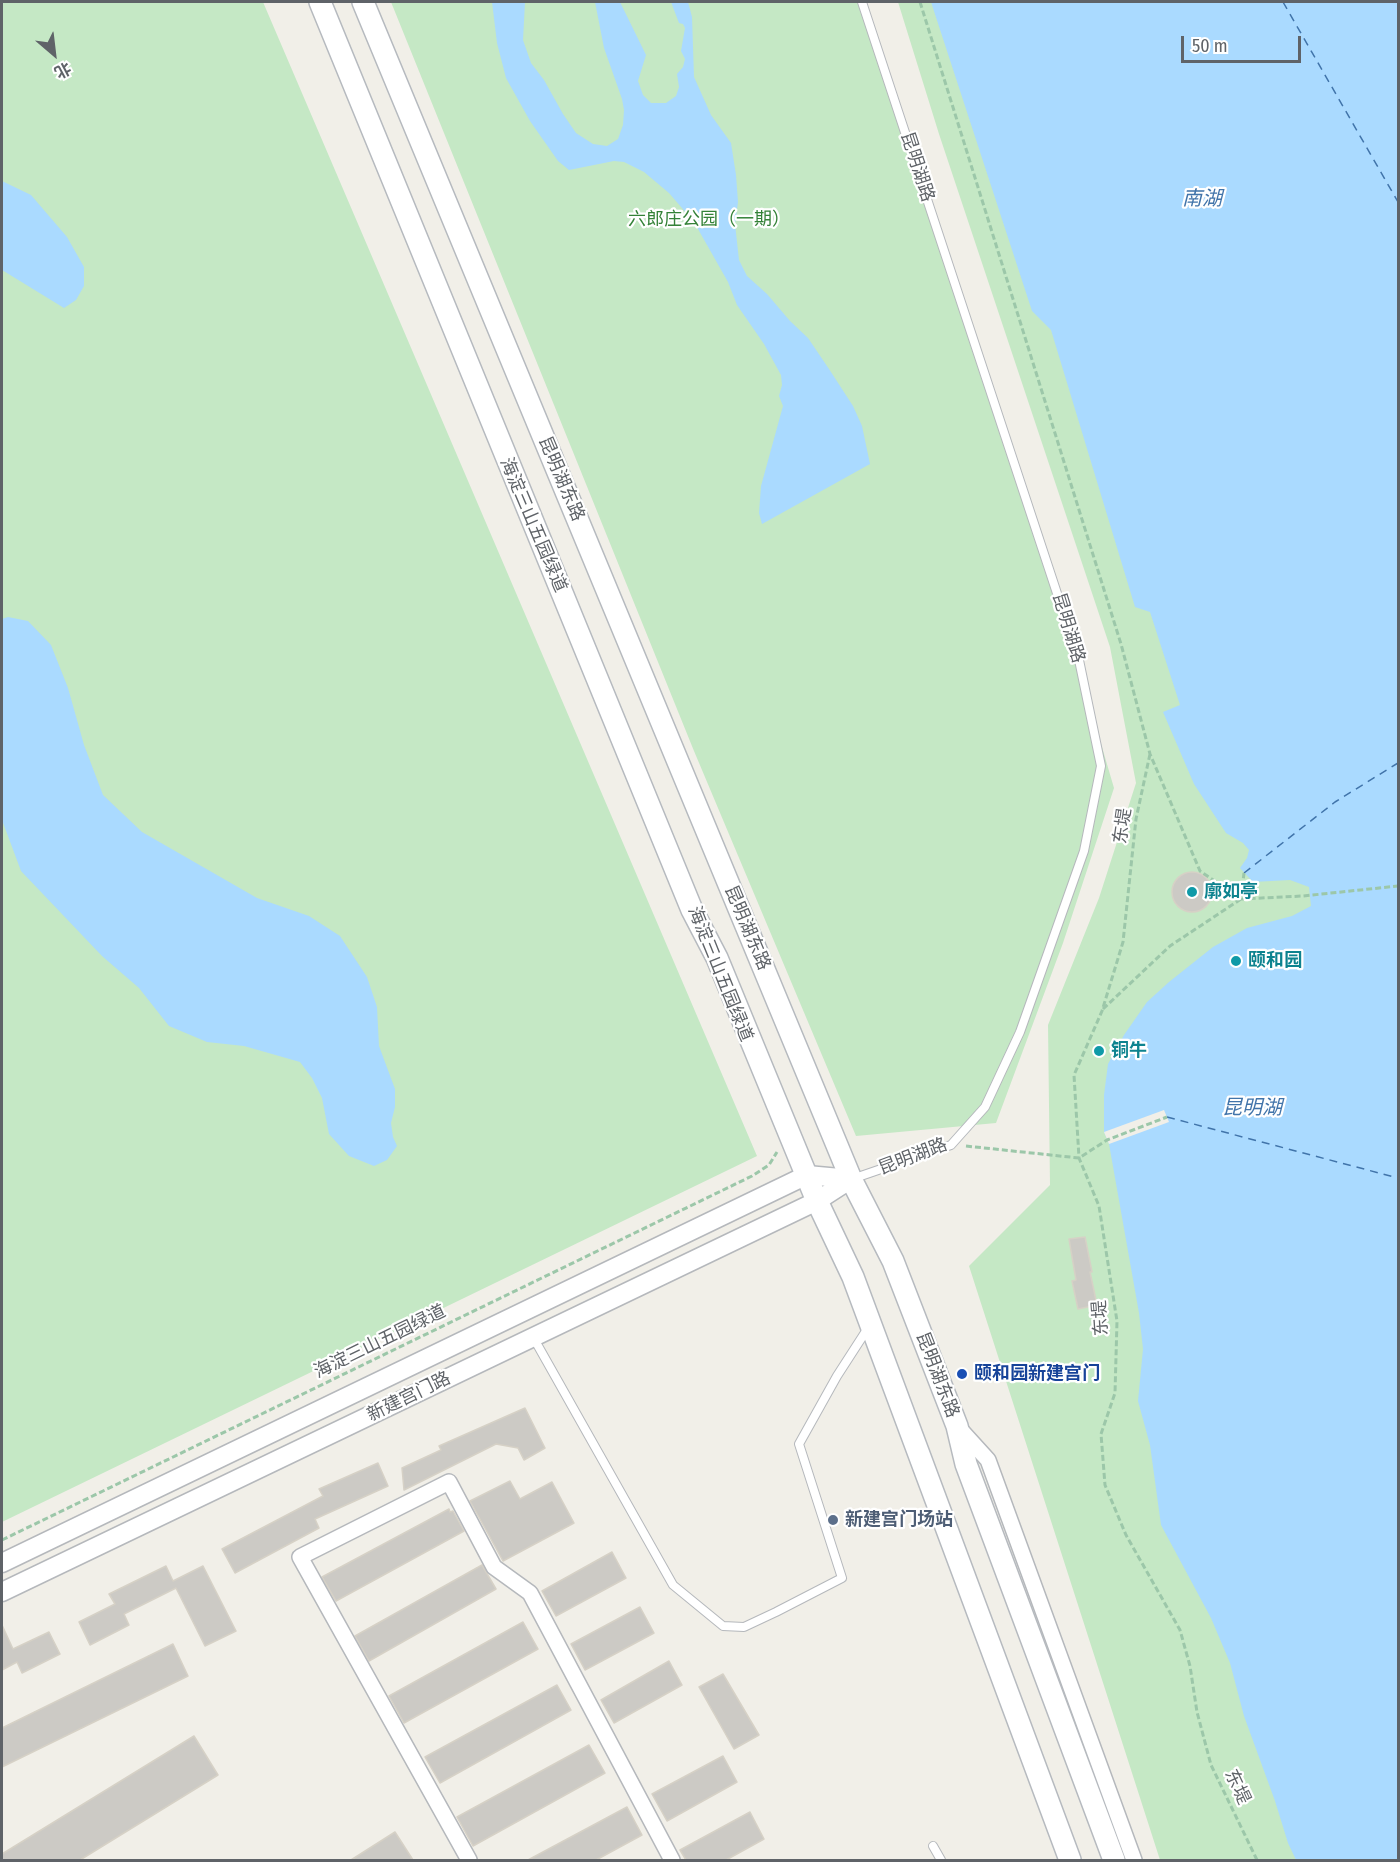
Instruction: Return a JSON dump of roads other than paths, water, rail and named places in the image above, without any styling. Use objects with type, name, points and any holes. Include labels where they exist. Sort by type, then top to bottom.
[{"type":"main road","points":[[320,2],[687,899],[717,958],[817,1201],[853,1277],[1070,1860]]},
{"type":"main road","name":"昆明湖东路","points":[[363,2],[851,1179],[893,1261],[957,1426],[966,1464],[1114,1860]]},
{"type":"street","points":[[807,1175],[851,1179]]},
{"type":"street","name":"新建宫门路","points":[[2,1563],[807,1175]]},
{"type":"street","name":"新建宫门路","points":[[2,1592],[817,1201],[851,1179]]},
{"type":"street","points":[[957,1426],[988,1460],[1134,1860]]},
{"type":"street","points":[[469,1860],[300,1557],[448,1482],[494,1567],[530,1593],[672,1860]]},
{"type":"lane","name":"昆明湖路","points":[[851,1179],[951,1145],[986,1107],[1017,1040],[1084,851],[1101,766],[1079,660],[862,2]]},
{"type":"lane","points":[[533,1337],[673,1585],[723,1626],[744,1627],[842,1578],[799,1444],[837,1376],[871,1325]]},
{"type":"lane","points":[[933,1846],[941,1860]]},
{"type":"water","points":[[492,2],[525,2],[523,40],[531,63],[576,133],[593,144],[607,146],[618,139],[623,125],[624,110],[604,48],[595,2],[620,2],[646,55],[638,81],[643,95],[651,103],[666,103],[676,96],[679,87],[677,74],[683,67],[685,59],[681,51],[685,28],[679,23],[671,2],[688,2],[692,17],[694,77],[711,115],[731,143],[738,202],[735,224],[739,260],[747,276],[808,338],[853,406],[862,426],[870,464],[762,524],[759,513],[761,486],[783,406],[779,396],[782,385],[781,375],[764,344],[737,305],[728,282],[694,222],[669,193],[644,172],[624,162],[614,161],[569,170],[558,161],[530,121],[506,78],[497,43]]},
{"type":"water","name":"颐和园","points":[[931,2],[1398,2],[1398,1860],[1296,1860],[1288,1843],[1244,1716],[1230,1663],[1211,1618],[1161,1525],[1150,1445],[1138,1401],[1143,1349],[1139,1313],[1109,1144],[1104,1132],[1104,1095],[1108,1064],[1124,1035],[1147,1002],[1213,947],[1247,928],[1292,916],[1311,906],[1309,887],[1290,880],[1253,882],[1240,868],[1249,850],[1243,843],[1226,833],[1194,784],[1163,712],[1180,705],[1150,612],[1135,607],[1051,330],[1032,311]]},
{"type":"water","points":[[2,181],[31,195],[67,237],[84,267],[84,286],[76,300],[64,308],[2,270]]},
{"type":"water","points":[[8,617],[28,621],[51,645],[68,688],[84,745],[103,795],[142,832],[257,898],[309,916],[340,936],[367,977],[377,1007],[379,1046],[395,1089],[395,1107],[391,1123],[397,1146],[387,1160],[374,1166],[349,1156],[329,1134],[322,1098],[312,1078],[300,1062],[244,1046],[207,1042],[169,1026],[139,988],[102,956],[21,871],[2,820],[2,619]]},
{"type":"place","name":"廓如亭","points":[[1192,892]]},
{"type":"place","name":"颐和园","points":[[1236,961]]},
{"type":"place","name":"铜牛","points":[[1099,1051]]},
{"type":"place","name":"颐和园新建宫门","points":[[962,1374]]},
{"type":"place","name":"新建宫门场站","points":[[833,1520]]},
{"type":"water label","name":"南湖","points":[[1202,199]]},
{"type":"water label","name":"昆明湖","points":[[1252,1108]]},
{"type":"park label","name":"六郎庄公园（一期）","points":[[709,220]]}]
